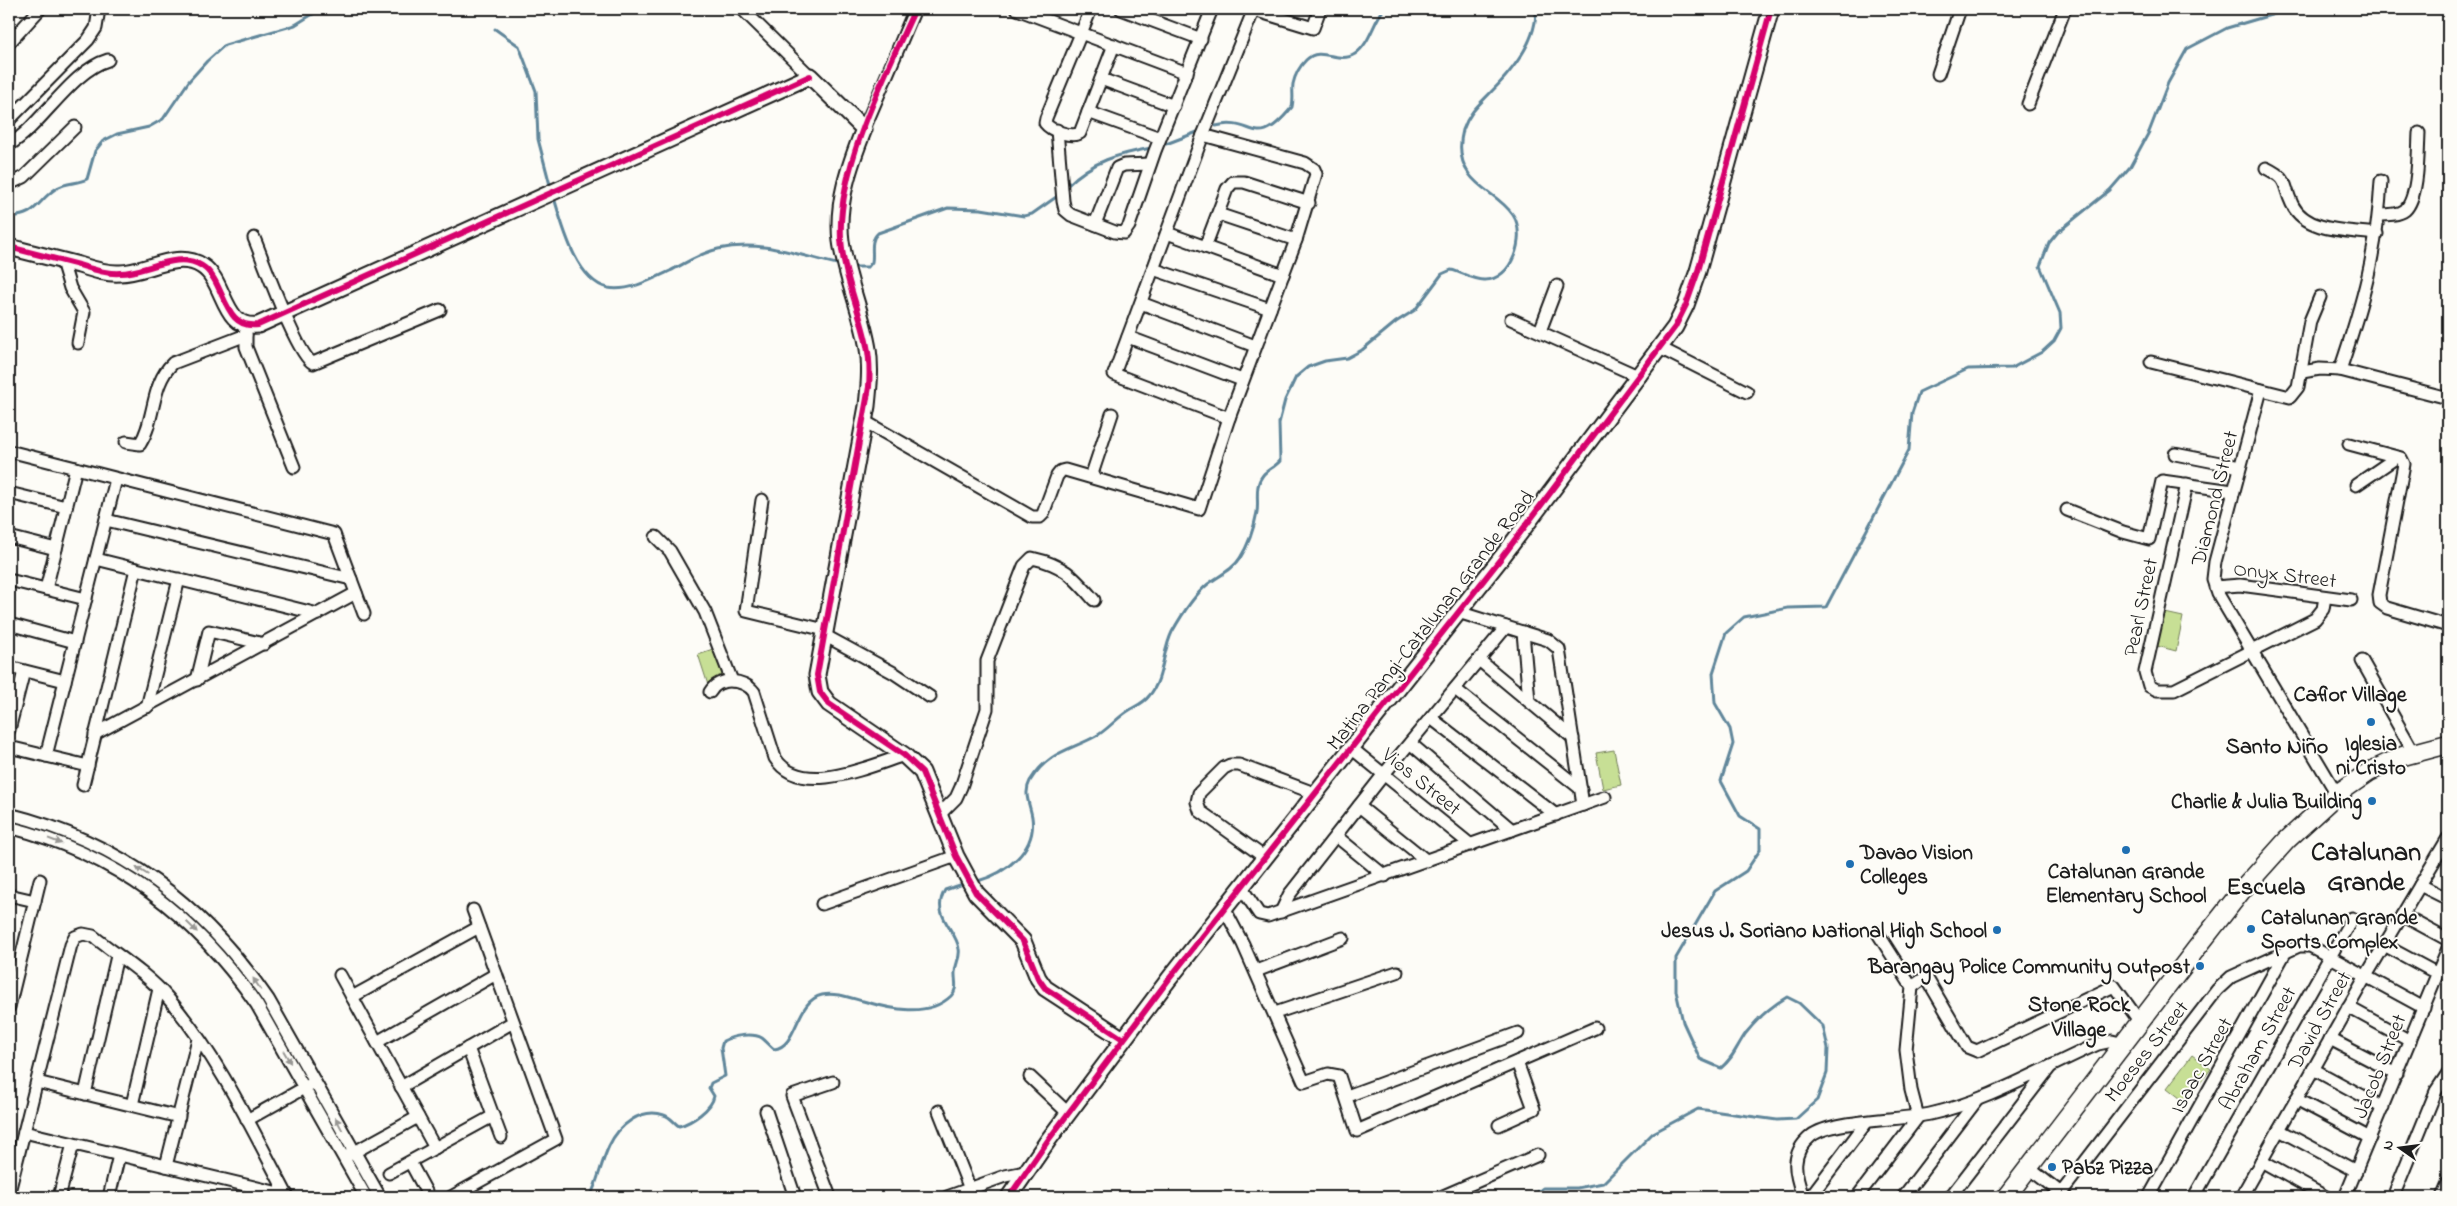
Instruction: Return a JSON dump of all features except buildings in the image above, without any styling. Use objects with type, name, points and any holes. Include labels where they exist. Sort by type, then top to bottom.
[{"type":"main road","points":[[2006,1197],[2243,889],[2287,840],[2337,794],[2369,772],[2414,753],[2448,744]]},
{"type":"street","points":[[9,43],[40,9]]},
{"type":"street","points":[[9,120],[88,40],[96,28],[99,9]]},
{"type":"street","points":[[742,9],[864,130]]},
{"type":"street","points":[[915,9],[864,130],[852,162],[844,194],[841,240],[868,346],[869,388],[817,675],[820,692],[829,704],[904,755],[922,772],[956,856],[976,893],[1023,941],[1038,978],[1045,988],[1123,1039]]},
{"type":"street","points":[[1017,9],[1187,73]]},
{"type":"street","points":[[1091,9],[1045,121],[1048,128],[1077,135],[1114,45]]},
{"type":"street","points":[[1121,9],[1201,39]]},
{"type":"street","points":[[1057,130],[1064,206],[1071,215],[1120,233],[1127,231],[1150,164],[1212,9]]},
{"type":"street","points":[[1229,418],[1114,374],[1203,135],[1254,9],[1313,28],[1320,9]]},
{"type":"street","name":"Matina Pangi-Catalunan Grande Road","points":[[1009,1197],[1025,1172],[1123,1039],[1350,747],[1458,612],[1640,377],[1675,328],[1692,292],[1771,9]]},
{"type":"street","points":[[1938,74],[1960,9]]},
{"type":"street","points":[[2028,104],[2065,9]]},
{"type":"street","points":[[9,145],[84,73],[100,62],[108,60]]},
{"type":"street","points":[[126,442],[140,444],[146,434],[157,388],[164,371],[173,363],[266,323],[810,76]]},
{"type":"street","points":[[1101,80],[1174,106]]},
{"type":"street","points":[[1088,112],[1160,138]]},
{"type":"street","points":[[9,184],[24,177],[74,128]]},
{"type":"street","points":[[2379,215],[2395,214],[2405,210],[2411,200],[2419,133]]},
{"type":"street","points":[[864,421],[1032,517],[1040,517],[1043,514],[1057,476],[1062,471],[1091,477],[1199,509],[1242,380],[1309,203],[1316,174],[1310,165],[1203,135]]},
{"type":"street","points":[[1095,224],[1117,168],[1124,165],[1150,164]]},
{"type":"street","points":[[2266,168],[2283,178],[2293,206],[2301,216],[2313,224],[2377,234]]},
{"type":"street","points":[[1205,247],[1230,185],[1237,181],[1309,203]]},
{"type":"street","points":[[2340,370],[2363,298],[2377,234],[2381,181]]},
{"type":"street","points":[[1218,214],[1296,240]]},
{"type":"street","points":[[1167,233],[1283,275]]},
{"type":"street","points":[[254,238],[285,314],[306,357],[313,363],[440,310]]},
{"type":"street","points":[[9,247],[62,261],[120,273],[173,261],[195,262],[202,265],[212,276],[234,317],[246,330],[246,348],[294,467]]},
{"type":"street","points":[[62,261],[70,288],[84,312],[78,343]]},
{"type":"street","points":[[1153,269],[1270,309]]},
{"type":"street","points":[[1540,331],[1557,286]]},
{"type":"street","points":[[2151,362],[2290,397],[2296,392],[2302,372],[2308,327],[2320,297]]},
{"type":"street","points":[[1141,303],[1255,346]]},
{"type":"street","points":[[1511,319],[1640,377]]},
{"type":"street","points":[[1128,337],[1242,380]]},
{"type":"street","points":[[1660,348],[1747,392]]},
{"type":"street","points":[[2302,372],[2320,369],[2340,370],[2448,398]]},
{"type":"street","name":"Diamond Street","points":[[2261,390],[2233,491],[2215,562],[2213,579],[2215,587],[2251,651],[2337,794]]},
{"type":"street","points":[[1091,477],[1112,414]]},
{"type":"street","points":[[2349,444],[2397,457],[2403,461],[2404,468],[2379,595],[2380,603],[2387,608],[2448,626]]},
{"type":"street","points":[[9,452],[334,534],[364,614]]},
{"type":"street","points":[[2175,454],[2240,467]]},
{"type":"street","points":[[2356,485],[2397,457]]},
{"type":"street","points":[[46,589],[76,468]]},
{"type":"street","points":[[46,756],[116,479]]},
{"type":"street","points":[[2067,510],[2123,532],[2149,539],[2162,480],[2233,491]]},
{"type":"street","name":"Pearl Street","points":[[2186,484],[2145,672],[2146,682],[2157,690],[2174,690],[2251,651]]},
{"type":"street","points":[[9,493],[66,507]]},
{"type":"street","points":[[762,500],[746,611],[825,632],[930,697]]},
{"type":"street","points":[[106,520],[351,579]]},
{"type":"street","points":[[9,537],[56,549]]},
{"type":"street","points":[[656,537],[670,551],[705,612],[732,681]]},
{"type":"street","points":[[939,815],[956,798],[961,787],[987,709],[987,661],[1024,566],[1032,558],[1047,562],[1072,574],[1094,600]]},
{"type":"street","points":[[96,559],[318,614]]},
{"type":"street","points":[[83,785],[136,569]]},
{"type":"street","points":[[148,707],[179,579]]},
{"type":"street","points":[[9,580],[86,599]]},
{"type":"street","name":"Onyx Street","points":[[2215,587],[2240,585],[2351,600]]},
{"type":"street","points":[[96,734],[356,593]]},
{"type":"street","points":[[2251,651],[2315,619],[2323,609],[2325,597]]},
{"type":"street","points":[[1458,612],[1523,632],[1557,645],[1560,654],[1583,805]]},
{"type":"street","points":[[9,624],[75,642]]},
{"type":"street","points":[[1281,912],[1289,895],[1384,774],[1506,627]]},
{"type":"street","points":[[197,680],[209,630],[264,644]]},
{"type":"street","points":[[1523,632],[1529,701]]},
{"type":"street","points":[[1479,660],[1573,738]]},
{"type":"street","points":[[2362,661],[2414,753]]},
{"type":"street","points":[[9,667],[65,681]]},
{"type":"street","points":[[9,730],[24,670]]},
{"type":"street","points":[[710,692],[715,686],[732,681],[743,682],[754,692],[775,758],[780,766],[788,772],[810,777],[826,777],[904,755]]},
{"type":"street","points":[[1454,689],[1580,789]]},
{"type":"street","points":[[1431,718],[1556,815]]},
{"type":"street","points":[[1410,743],[1512,830]]},
{"type":"street","points":[[9,747],[88,766]]},
{"type":"street","name":"Vios Street","points":[[1350,747],[1471,845]]},
{"type":"street","points":[[1264,857],[1200,811],[1196,802],[1199,793],[1224,768],[1238,765],[1314,793]]},
{"type":"street","points":[[1241,887],[1259,914],[1268,916],[1605,797]]},
{"type":"street","points":[[1359,806],[1427,860]]},
{"type":"street","points":[[9,814],[66,831],[124,860],[172,892],[215,931],[249,971],[263,992],[316,1081],[354,1153],[380,1197]]},
{"type":"street","points":[[9,827],[68,846],[117,871],[164,902],[206,940],[239,979],[252,999],[305,1088],[343,1159],[366,1197]]},
{"type":"street","points":[[1336,836],[1384,876]]},
{"type":"street","name":"David Street","points":[[2243,1194],[2348,1007],[2448,838]]},
{"type":"street","points":[[822,904],[956,856]]},
{"type":"street","points":[[117,871],[124,860]]},
{"type":"street","points":[[9,1007],[10,994],[40,880]]},
{"type":"street","points":[[2420,884],[2448,899]]},
{"type":"street","points":[[9,895],[35,901]]},
{"type":"street","points":[[1224,908],[1256,971],[1304,1082],[1328,1074],[1336,1074],[1342,1080],[1357,1131],[1595,1028]]},
{"type":"street","points":[[451,1197],[556,1139],[472,910]]},
{"type":"street","points":[[2402,915],[2448,940]]},
{"type":"street","name":"Abraham Street","points":[[2194,1197],[2352,918]]},
{"type":"street","points":[[352,997],[478,927]]},
{"type":"street","points":[[206,940],[215,931]]},
{"type":"street","points":[[1857,1197],[1918,1116],[1908,1072],[1906,1050],[1912,987],[1877,932]]},
{"type":"street","points":[[9,1192],[72,940],[79,935],[88,934],[159,989],[198,1039],[247,1120],[287,1196]]},
{"type":"street","points":[[1256,971],[1343,938]]},
{"type":"street","name":"Moeses Street","points":[[2062,1196],[2221,986],[2231,978],[2286,951],[2304,945],[2314,947],[2424,1008]]},
{"type":"street","points":[[2384,945],[2438,974]]},
{"type":"street","name":"Jacob Street","points":[[2345,1197],[2448,948]]},
{"type":"street","name":"Isaac Street","points":[[2149,1197],[2286,951]]},
{"type":"street","points":[[85,1094],[117,956]]},
{"type":"street","points":[[1275,1013],[1398,972]]},
{"type":"street","points":[[377,1042],[496,974]]},
{"type":"street","points":[[340,975],[435,1148]]},
{"type":"street","points":[[1912,987],[1926,977],[1967,1046],[1976,1050],[2114,986],[2140,1022]]},
{"type":"street","points":[[132,1106],[159,989]]},
{"type":"street","points":[[2348,1007],[2410,1041]]},
{"type":"street","points":[[402,1087],[513,1022]]},
{"type":"street","points":[[1347,1096],[1518,1033]]},
{"type":"street","points":[[166,1166],[198,1039]]},
{"type":"street","points":[[2330,1039],[2396,1074]]},
{"type":"street","points":[[1803,1197],[1794,1166],[1799,1150],[1815,1133],[1828,1127],[1918,1116],[1977,1100],[2053,1064],[2107,1042],[2125,1044]]},
{"type":"street","points":[[468,1048],[501,1137]]},
{"type":"street","points":[[1500,1125],[1534,1108],[1517,1062]]},
{"type":"street","points":[[1950,1197],[2053,1064]]},
{"type":"street","points":[[2313,1069],[2383,1107]]},
{"type":"street","points":[[2393,1197],[2436,1092],[2448,1073]]},
{"type":"street","points":[[1030,1077],[1068,1113]]},
{"type":"street","points":[[247,1120],[316,1081]]},
{"type":"street","points":[[37,1082],[179,1117]]},
{"type":"street","points":[[830,1197],[792,1096],[833,1082]]},
{"type":"street","points":[[2296,1099],[2370,1138]]},
{"type":"street","points":[[1903,1197],[1977,1100]]},
{"type":"street","points":[[766,1111],[796,1197]]},
{"type":"street","points":[[939,1111],[970,1189]]},
{"type":"street","points":[[389,1173],[493,1116]]},
{"type":"street","points":[[343,1159],[418,1117]]},
{"type":"street","points":[[1810,1197],[1866,1123]]},
{"type":"street","points":[[2279,1130],[2356,1171]]},
{"type":"street","points":[[24,1132],[287,1196]]},
{"type":"street","points":[[59,1197],[73,1144]]},
{"type":"street","points":[[109,1197],[119,1155]]},
{"type":"street","points":[[1442,1197],[1538,1155]]},
{"type":"street","points":[[2261,1161],[2326,1197]]},
{"type":"street","points":[[410,1162],[429,1197]]},
{"type":"street","points":[[2029,1168],[2062,1196]]},
{"type":"street","points":[[947,1197],[1006,1176],[1025,1172]]},
{"type":"street","points":[[2442,1197],[2448,1183]]},
{"type":"street","points":[[2243,1194],[2255,1197]]},
{"type":"green space","points":[[2165,613],[2183,617],[2176,651],[2157,646]]},
{"type":"green space","points":[[716,648],[726,679],[708,685],[698,654]]},
{"type":"green space","points":[[1614,750],[1621,785],[1603,789],[1596,753]]},
{"type":"green space","points":[[2192,1055],[2211,1069],[2185,1102],[2167,1088]]},
{"type":"waterway","points":[[9,216],[25,214],[36,207],[57,188],[87,179],[95,151],[103,141],[117,134],[149,127],[163,119],[189,81],[225,45],[295,25],[321,9]]},
{"type":"waterway","points":[[1216,126],[1239,125],[1262,131],[1270,128],[1292,107],[1296,74],[1306,60],[1318,54],[1342,57],[1349,57],[1355,54],[1368,39],[1384,9]]},
{"type":"waterway","points":[[978,881],[1009,866],[1024,850],[1030,840],[1032,817],[1027,790],[1030,781],[1037,771],[1061,752],[1098,735],[1124,714],[1147,699],[1158,682],[1169,640],[1183,613],[1203,589],[1240,558],[1249,542],[1254,524],[1260,479],[1280,461],[1279,423],[1285,400],[1296,377],[1308,367],[1325,361],[1347,358],[1362,350],[1396,322],[1415,310],[1442,274],[1451,270],[1475,279],[1484,280],[1494,278],[1509,265],[1517,245],[1517,224],[1508,209],[1479,185],[1469,174],[1462,158],[1461,141],[1465,124],[1472,113],[1508,74],[1522,54],[1532,32],[1536,9]]},
{"type":"waterway","points":[[1531,1197],[1543,1188],[1577,1188],[1603,1183],[1653,1133],[1698,1109],[1777,1120],[1796,1119],[1817,1100],[1827,1073],[1828,1048],[1823,1026],[1799,1003],[1787,997],[1770,1009],[1750,1028],[1726,1064],[1721,1068],[1700,1059],[1683,1022],[1676,991],[1676,958],[1715,891],[1746,871],[1760,850],[1760,829],[1740,816],[1721,781],[1733,744],[1730,729],[1715,703],[1713,673],[1726,633],[1744,617],[1788,608],[1826,607],[1909,450],[1912,413],[1919,392],[1968,369],[2012,368],[2042,352],[2054,341],[2061,328],[2060,313],[2040,266],[2049,243],[2058,232],[2110,190],[2130,167],[2149,132],[2168,83],[2187,49],[2227,28],[2281,12],[2283,9]]},
{"type":"waterway","points":[[495,29],[519,46],[536,91],[538,139],[550,185]]},
{"type":"waterway","points":[[1166,144],[1200,131]]},
{"type":"waterway","points":[[1068,185],[1096,164],[1128,153],[1151,148]]},
{"type":"waterway","points":[[856,267],[868,267],[872,262],[873,243],[878,233],[948,208],[981,209],[1024,216],[1032,214],[1059,195]]},
{"type":"waterway","points":[[555,201],[567,239],[580,265],[597,283],[608,288],[616,289],[640,284],[705,253],[734,246],[766,247],[841,265]]},
{"type":"waterway","points":[[590,1197],[609,1146],[624,1125],[639,1116],[655,1113],[666,1116],[679,1126],[695,1119],[709,1106],[714,1096],[709,1088],[711,1083],[725,1076],[721,1048],[723,1041],[737,1036],[753,1035],[762,1038],[774,1049],[782,1046],[793,1033],[806,1006],[813,999],[827,994],[848,997],[885,1007],[909,1010],[931,1007],[942,1003],[951,996],[955,988],[955,971],[959,952],[954,935],[942,915],[941,899],[945,890],[963,884]]},
{"type":"cycle path","points":[[915,9],[866,121],[855,152],[842,211],[842,252],[867,346],[869,387],[817,675],[820,692],[829,704],[904,755],[922,772],[956,856],[976,893],[1023,941],[1038,978],[1045,988],[1123,1039]]},
{"type":"cycle path","points":[[1009,1197],[1049,1139],[1169,979],[1502,557],[1675,327],[1686,305],[1698,271],[1771,9]]},
{"type":"cycle path","points":[[9,247],[110,273],[130,272],[172,261],[192,262],[202,266],[210,273],[237,320],[246,325],[258,325],[810,76]]},
{"type":"place","name":"Iglesia ni Cristo","points":[[2371,722]]},
{"type":"place","name":"Charlie & Julia Building","points":[[2372,801]]},
{"type":"place","name":"Catalunan Grande Elementary School","points":[[2126,850]]},
{"type":"place","name":"Davao Vision Colleges","points":[[1850,864]]},
{"type":"place","name":"Catalunan Grande Sports Complex","points":[[2251,929]]},
{"type":"place","name":"Jesus J. Soriano National High School","points":[[1997,930]]},
{"type":"place","name":"Barangay Police Community Outpost","points":[[2200,966]]},
{"type":"place","name":"Pabz Pizza","points":[[2052,1167]]},
{"type":"district","name":"Caflor Village","points":[[2350,693]]},
{"type":"district","name":"Santo Niño","points":[[2277,745]]},
{"type":"district","name":"Catalunan Grande","points":[[2366,866]]},
{"type":"district","name":"Escuela","points":[[2266,886]]},
{"type":"district","name":"Stone Rock Village","points":[[2079,1016]]}]
